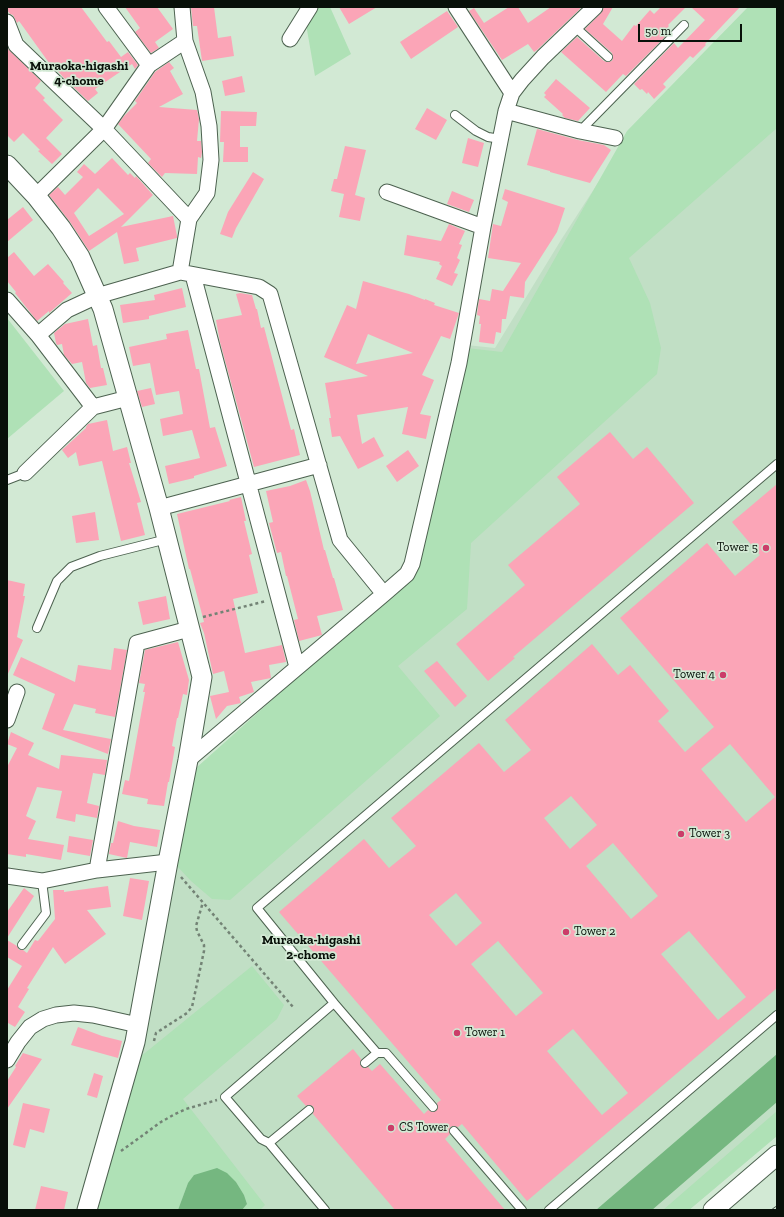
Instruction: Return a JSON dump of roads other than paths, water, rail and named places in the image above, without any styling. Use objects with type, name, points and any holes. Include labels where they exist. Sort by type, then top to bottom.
[{"type":"street","points":[[106,7],[149,65]]},
{"type":"street","points":[[182,7],[185,41],[203,92],[209,126],[211,160],[207,193],[189,219],[186,274],[248,484],[297,667]]},
{"type":"street","points":[[290,39],[310,7]]},
{"type":"street","points":[[456,7],[512,93]]},
{"type":"street","points":[[188,760],[407,574],[412,564],[416,549],[459,363],[483,227],[506,111],[512,93],[522,80],[543,57],[595,7]]},
{"type":"street","points":[[7,22],[16,45],[104,129],[189,219]]},
{"type":"street","points":[[36,196],[104,129],[149,65],[185,41]]},
{"type":"street","points":[[506,111],[580,131],[615,138]]},
{"type":"street","points":[[7,165],[36,196],[61,228],[80,257],[103,309],[159,508],[202,677],[188,760],[135,1042],[87,1210]]},
{"type":"street","points":[[387,192],[483,227]]},
{"type":"street","points":[[38,335],[67,310],[97,296],[186,274],[259,287],[270,294],[340,540],[384,594]]},
{"type":"street","points":[[7,300],[38,335],[93,407]]},
{"type":"street","points":[[26,473],[93,407],[128,398]]},
{"type":"street","points":[[159,508],[319,465]]},
{"type":"street","points":[[97,870],[137,643],[188,625]]},
{"type":"street","points":[[7,720],[17,692]]},
{"type":"street","points":[[7,876],[42,881],[97,870],[168,862]]},
{"type":"street","points":[[7,1060],[12,1039],[42,1019],[56,1015],[74,1013],[93,1015],[138,1025]]},
{"type":"street","points":[[713,1210],[777,1155]]},
{"type":"lane","points":[[580,131],[684,25]]},
{"type":"lane","points":[[575,27],[608,57]]},
{"type":"lane","points":[[455,115],[476,131],[488,137],[501,139]]},
{"type":"lane","points":[[377,1053],[334,1003],[257,908],[777,464]]},
{"type":"lane","points":[[7,480],[26,473]]},
{"type":"lane","points":[[37,628],[57,581],[71,567],[100,556],[167,539]]},
{"type":"lane","points":[[22,945],[46,913],[42,881]]},
{"type":"lane","points":[[325,1210],[269,1143],[260,1139],[225,1097],[334,1003]]},
{"type":"lane","points":[[549,1210],[777,1015]]},
{"type":"lane","points":[[365,1063],[377,1053],[386,1053],[433,1107]]},
{"type":"lane","points":[[269,1143],[309,1110]]},
{"type":"lane","points":[[454,1131],[522,1210]]},
{"type":"place","name":"Tower 5","points":[[766,548]]},
{"type":"place","name":"Tower 4","points":[[723,675]]},
{"type":"place","name":"Tower 3","points":[[681,834]]},
{"type":"place","name":"Tower 2","points":[[566,932]]},
{"type":"place","name":"Tower 1","points":[[457,1033]]},
{"type":"place","name":"CS Tower","points":[[391,1128]]},
{"type":"district","name":"Muraoka-higashi 4-chome","points":[[79,74]]},
{"type":"district","name":"Muraoka-higashi 2-chome","points":[[311,948]]}]
